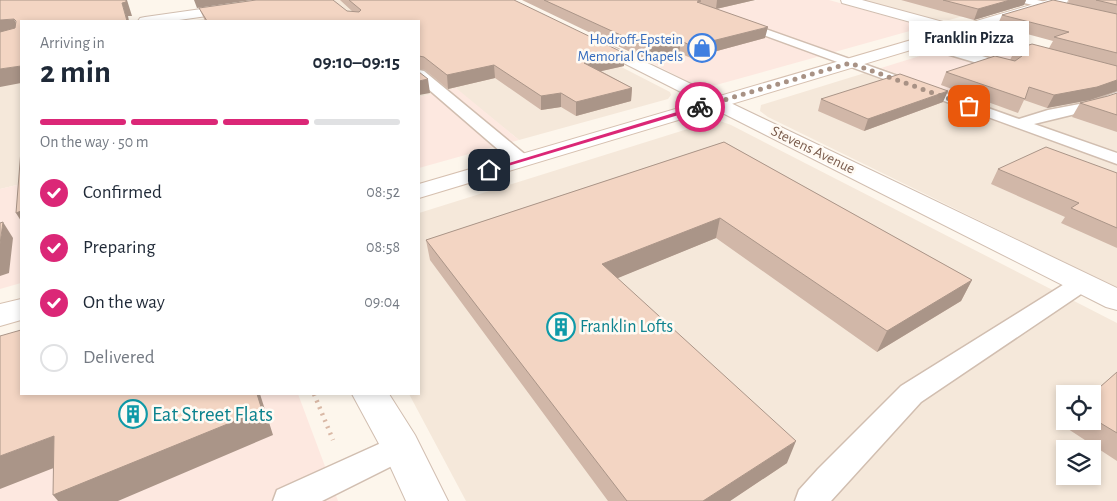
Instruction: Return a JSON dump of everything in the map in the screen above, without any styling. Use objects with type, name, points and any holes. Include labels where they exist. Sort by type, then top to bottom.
[{"type":"street","points":[[152,20],[292,0]]},
{"type":"street","points":[[847,0],[1117,74]]},
{"type":"street","points":[[420,191],[1062,0]]},
{"type":"street","name":"Stevens Avenue","points":[[574,33],[1117,300]]},
{"type":"street","points":[[0,315],[20,309]]},
{"type":"street","points":[[371,395],[401,447],[427,501]]},
{"type":"lane","points":[[1024,0],[1117,21]]},
{"type":"lane","points":[[1082,2],[1117,10]]},
{"type":"lane","points":[[725,17],[1117,159]]},
{"type":"lane","points":[[920,42],[1008,68]]},
{"type":"lane","points":[[420,75],[521,160]]},
{"type":"lane","points":[[1020,124],[1051,113],[1096,105],[1117,96]]},
{"type":"lane","points":[[811,501],[829,479],[911,394],[1082,283]]},
{"type":"lane","points":[[289,501],[401,447]]},
{"type":"shaded area","points":[[324,0],[491,0],[670,92],[671,95],[668,99],[519,140],[456,89],[420,97],[420,20],[196,20]]},
{"type":"shaded area","points":[[757,0],[829,0],[914,24],[917,29],[716,85],[704,86],[693,84],[595,34]]},
{"type":"shaded area","points":[[860,0],[1022,0],[949,20],[928,19]]},
{"type":"shaded area","points":[[965,42],[991,44],[1071,66],[976,102],[881,68]]},
{"type":"shaded area","points":[[20,43],[20,184],[0,189],[0,46]]},
{"type":"shaded area","points":[[1071,66],[1117,79],[1117,288],[768,117],[760,111],[761,105],[881,68],[976,102]]},
{"type":"shaded area","points":[[456,88],[519,140],[420,168],[420,97]]},
{"type":"shaded area","points":[[720,121],[1117,323],[1117,501],[466,501],[410,395],[420,395],[420,213],[710,122]]},
{"type":"shaded area","points":[[20,184],[20,283],[0,289],[0,189]]},
{"type":"shaded area","name":"Eat Street Flats","points":[[0,337],[20,395],[298,395],[338,501],[0,501]]},
{"type":"building","points":[[0,0],[126,0],[126,2],[122,3],[127,20],[20,20],[20,66],[0,69],[0,32],[15,28],[16,21],[14,19],[0,20]]},
{"type":"building","points":[[256,0],[333,0],[347,11],[359,12],[361,10],[349,0],[514,0],[624,53],[584,63],[632,88],[576,102],[561,93],[541,96],[494,65],[447,75],[424,57],[420,56],[420,20],[206,20],[199,8]]},
{"type":"building","points":[[544,0],[697,0],[701,1],[697,2],[768,27],[692,46],[681,41],[649,48]]},
{"type":"building","points":[[943,0],[1010,0],[978,9]]},
{"type":"building","points":[[1053,0],[1117,14],[1117,53],[1054,37],[1069,32],[1002,15]]},
{"type":"building","points":[[1096,0],[1117,0],[1117,5]]},
{"type":"building","points":[[1032,44],[1117,66],[1117,80],[1097,87],[1054,95],[1029,87],[1025,99],[946,72],[995,56],[1015,61],[1022,56],[1020,52],[1015,50]]},
{"type":"building","points":[[420,73],[428,79],[420,81]]},
{"type":"building","points":[[900,74],[948,91],[868,119],[821,99]]},
{"type":"building","points":[[1117,93],[1117,115],[1080,103],[1108,96]]},
{"type":"building","name":"Franklin Lofts","points":[[724,142],[972,280],[887,331],[720,218],[602,264],[796,441],[703,501],[627,501],[426,240]]},
{"type":"building","points":[[1046,147],[1117,173],[1117,228],[1071,208],[1079,203],[998,169]]},
{"type":"building","points":[[20,163],[20,211],[16,213]]},
{"type":"building","points":[[3,222],[0,244],[0,223]]},
{"type":"building","name":"Eat Street Flats","points":[[20,330],[20,395],[257,395],[262,410],[53,495],[54,436],[0,456],[0,336]]},
{"type":"building","points":[[1117,372],[1117,433],[1101,423],[1101,386]]},
{"type":"way so far","points":[[700,107],[850,63],[969,106]]},
{"type":"place","name":"Hodroff-Epstein Memorial Chapels","points":[[702,48]]},
{"type":"place","name":"Franklin Pizza","points":[[969,106]]},
{"type":"place","name":"Franklin Lofts","points":[[561,327]]},
{"type":"place","name":"Eat Street Flats","points":[[133,414]]},
{"type":"route","points":[[489,170],[700,107]]}]
